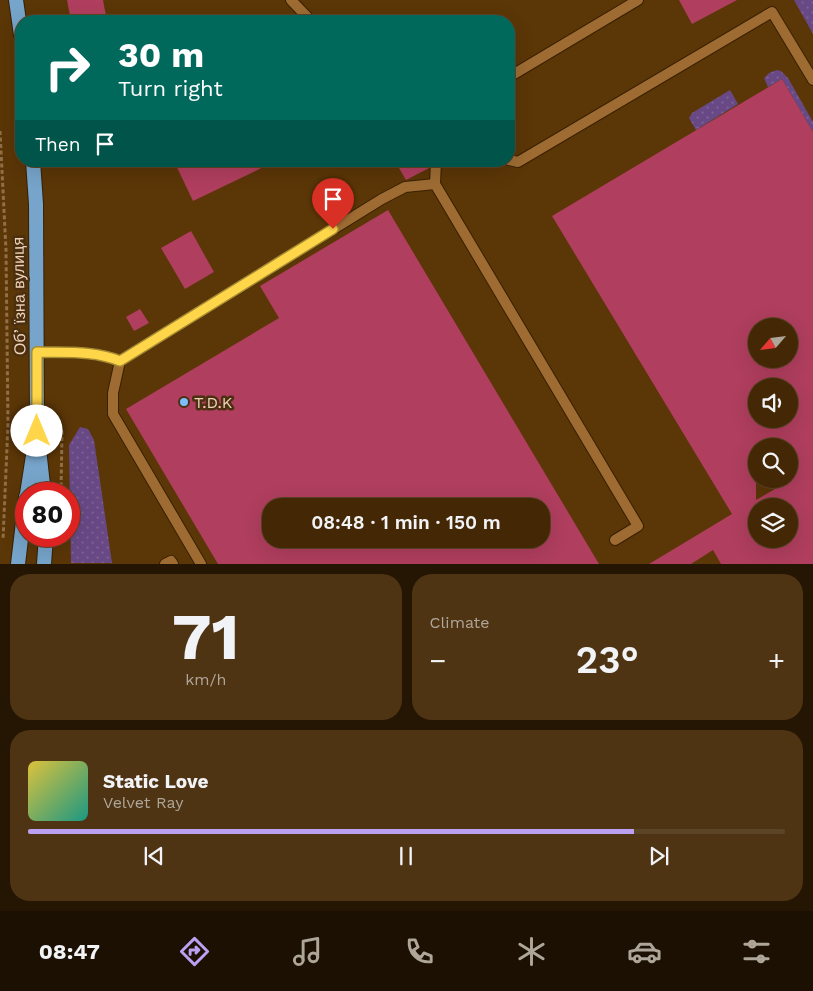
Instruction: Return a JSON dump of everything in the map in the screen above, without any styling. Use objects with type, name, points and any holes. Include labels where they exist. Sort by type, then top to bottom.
[{"type":"highway","points":[[16,0],[18,15]]},
{"type":"highway","name":"Обʼїзна вулиця","points":[[33,167],[36,204],[37,431]]},
{"type":"highway","points":[[29,482],[37,431]]},
{"type":"highway","points":[[37,431],[43,482]]},
{"type":"highway","points":[[18,564],[20,547]]},
{"type":"highway","points":[[44,564],[45,547]]},
{"type":"lane","points":[[291,0],[305,15]]},
{"type":"lane","points":[[515,73],[638,0]]},
{"type":"lane","points":[[515,161],[518,162],[772,12],[813,80]]},
{"type":"lane","points":[[436,167],[435,184],[638,526],[615,540]]},
{"type":"lane","points":[[201,564],[113,414],[112,393],[120,361],[382,199],[405,187],[435,184]]},
{"type":"lane","points":[[37,352],[88,353],[108,356],[120,361]]},
{"type":"lane","points":[[164,564],[171,561],[172,564]]},
{"type":"path","points":[[0,131],[6,250],[8,406],[4,526]]},
{"type":"path","points":[[61,482],[62,431]]},
{"type":"shaded area","points":[[794,0],[813,0],[813,34]]},
{"type":"shaded area","points":[[777,70],[781,71],[788,78],[813,122],[813,132],[782,79],[768,87],[764,78],[769,73]]},
{"type":"shaded area","points":[[730,90],[738,104],[696,130],[689,118],[692,113]]},
{"type":"shaded area","points":[[80,427],[88,429],[94,440],[112,563],[71,563],[71,547],[80,547],[80,482],[70,482],[69,445]]},
{"type":"building","points":[[67,0],[103,0],[106,15],[70,15]]},
{"type":"building","points":[[679,0],[737,0],[692,24]]},
{"type":"building","points":[[782,79],[813,132],[813,564],[721,564],[713,550],[691,564],[649,564],[732,514],[552,216]],"holes":[[[748,438],[798,438],[798,488],[777,488],[759,498],[798,498],[798,548],[748,548],[748,498],[756,498],[756,488],[748,488]]]},
{"type":"building","points":[[177,167],[264,167],[193,201]]},
{"type":"building","points":[[398,167],[429,167],[429,168],[406,180]]},
{"type":"building","points":[[388,210],[599,564],[218,564],[126,409],[279,318],[260,286]]},
{"type":"building","points":[[191,231],[214,272],[185,289],[161,248]]},
{"type":"building","points":[[140,309],[149,323],[134,331],[126,317]]},
{"type":"place","name":"T.D.K","points":[[184,402]]},
{"type":"route","points":[[37,431],[37,352],[88,353],[108,356],[120,361],[333,229]]}]
